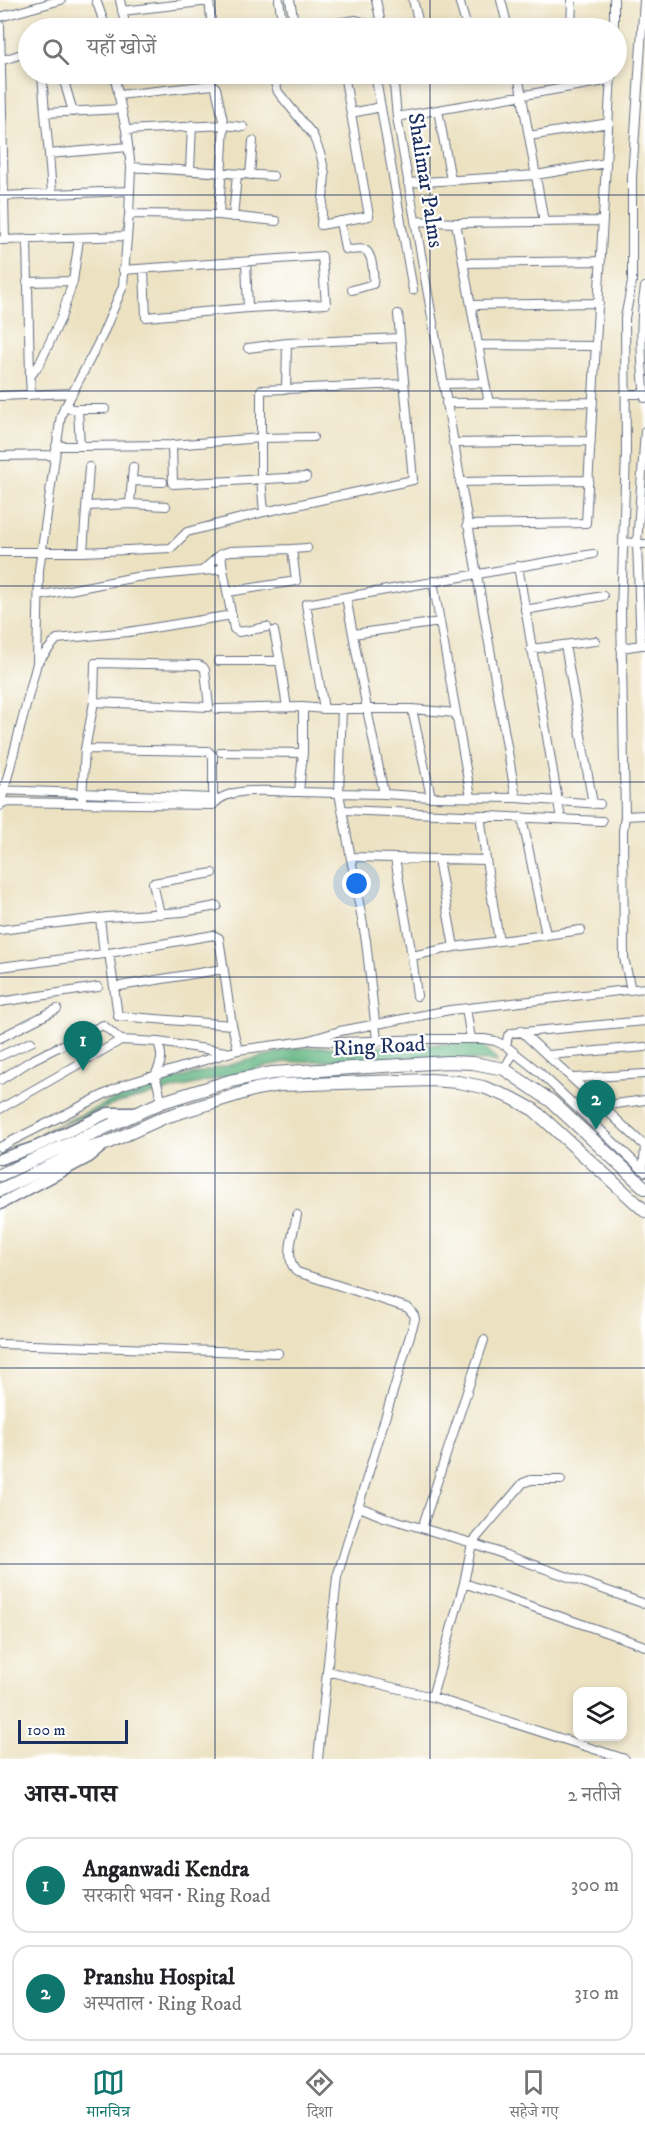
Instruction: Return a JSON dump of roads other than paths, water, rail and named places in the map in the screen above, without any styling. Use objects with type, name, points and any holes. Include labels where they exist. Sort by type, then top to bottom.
[{"type":"main road","name":"Ring Road","points":[[0,1190],[136,1113],[162,1102],[230,1081],[272,1073],[448,1062],[473,1063],[504,1069],[551,1101],[645,1188]]},
{"type":"main road","name":"Ring Road","points":[[84,1143],[105,1144],[165,1117],[256,1089],[292,1085],[431,1080],[458,1082],[483,1087],[512,1098],[534,1110],[645,1211]]},
{"type":"main road","points":[[0,1175],[84,1143]]},
{"type":"street","points":[[0,17],[61,0]]},
{"type":"street","points":[[96,0],[102,18]]},
{"type":"street","points":[[120,0],[124,18]]},
{"type":"street","points":[[282,18],[280,1],[290,0],[293,18]]},
{"type":"street","points":[[376,0],[380,18]]},
{"type":"street","points":[[413,0],[418,18]]},
{"type":"street","points":[[459,0],[464,18]]},
{"type":"street","points":[[501,0],[506,18]]},
{"type":"street","points":[[571,18],[572,0]]},
{"type":"street","points":[[614,0],[614,18]]},
{"type":"street","points":[[631,990],[624,958],[623,831],[625,816],[621,648],[625,318],[632,282],[632,177],[642,75],[644,0]]},
{"type":"street","points":[[122,10],[210,1],[211,18]]},
{"type":"street","points":[[0,26],[2,240],[127,236]]},
{"type":"street","points":[[1,61],[18,55]]},
{"type":"street","points":[[43,84],[52,192]]},
{"type":"street","points":[[65,84],[73,112]]},
{"type":"street","points":[[116,84],[131,167],[123,286],[102,336],[64,407],[55,450],[39,570],[37,663],[0,804],[82,799],[215,801],[235,792],[516,798],[597,804],[565,645]]},
{"type":"street","points":[[275,84],[278,92],[313,135],[321,156],[325,174],[321,225],[369,216],[346,84]]},
{"type":"street","points":[[377,84],[413,290]]},
{"type":"street","name":"Shalimar Palms","points":[[395,84],[397,117],[408,183],[516,798]]},
{"type":"street","points":[[520,84],[544,222]]},
{"type":"street","points":[[397,117],[574,84]]},
{"type":"street","points":[[467,525],[586,523],[611,84]]},
{"type":"street","points":[[118,95],[213,85],[216,87],[224,125],[219,215]]},
{"type":"street","points":[[351,113],[381,107]]},
{"type":"street","points":[[45,114],[121,109]]},
{"type":"street","points":[[438,110],[451,180]]},
{"type":"street","points":[[529,136],[609,123]]},
{"type":"street","points":[[126,130],[224,125],[243,127]]},
{"type":"street","points":[[190,170],[192,126]]},
{"type":"street","points":[[250,175],[253,141]]},
{"type":"street","points":[[49,154],[128,147]]},
{"type":"street","points":[[408,183],[536,175],[606,163]]},
{"type":"street","points":[[131,167],[273,176]]},
{"type":"street","points":[[233,217],[237,175]]},
{"type":"street","points":[[2,196],[52,192],[129,191]]},
{"type":"street","points":[[129,214],[219,215],[276,221]]},
{"type":"street","points":[[340,221],[345,249],[349,251],[363,249],[370,256],[373,284],[352,290]]},
{"type":"street","points":[[415,221],[456,223],[603,221]]},
{"type":"street","points":[[456,223],[489,403]]},
{"type":"street","points":[[30,377],[40,363],[61,318],[73,281],[79,238]]},
{"type":"street","points":[[27,239],[31,395]]},
{"type":"street","points":[[123,270],[322,256],[326,304],[146,317],[144,270]]},
{"type":"street","points":[[464,263],[601,261]]},
{"type":"street","points":[[246,262],[248,308]]},
{"type":"street","points":[[27,282],[73,281]]},
{"type":"street","points":[[632,282],[644,303]]},
{"type":"street","points":[[625,394],[645,395],[642,358],[645,287]]},
{"type":"street","points":[[471,305],[599,303]]},
{"type":"street","points":[[0,552],[83,552],[171,548],[187,532],[264,512],[413,480],[398,314]]},
{"type":"street","points":[[248,348],[287,343],[400,338]]},
{"type":"street","points":[[286,390],[287,343]]},
{"type":"street","points":[[478,345],[596,346]]},
{"type":"street","points":[[443,384],[485,383]]},
{"type":"street","points":[[264,512],[261,479],[261,390],[404,384]]},
{"type":"street","points":[[0,396],[72,393]]},
{"type":"street","points":[[446,403],[593,402]]},
{"type":"street","points":[[64,407],[105,409]]},
{"type":"street","points":[[77,409],[80,446]]},
{"type":"street","points":[[621,648],[643,645],[641,544],[645,431]]},
{"type":"street","points":[[0,456],[80,446],[172,445],[261,438],[313,437]]},
{"type":"street","points":[[453,443],[591,441]]},
{"type":"street","points":[[172,445],[174,484],[306,477]]},
{"type":"street","points":[[130,504],[133,466]]},
{"type":"street","points":[[83,552],[90,467]]},
{"type":"street","points":[[460,482],[589,480]]},
{"type":"street","points":[[133,481],[163,482]]},
{"type":"street","points":[[87,506],[130,504],[166,506]]},
{"type":"street","points":[[623,542],[641,544]]},
{"type":"street","points":[[202,571],[221,554],[230,551],[307,548]]},
{"type":"street","points":[[228,592],[296,581],[292,549]]},
{"type":"street","points":[[221,554],[231,615],[236,631],[270,629],[280,661],[287,708]]},
{"type":"street","points":[[324,709],[306,604],[593,554]]},
{"type":"street","points":[[518,566],[561,819]]},
{"type":"street","points":[[39,596],[136,578],[223,569]]},
{"type":"street","points":[[433,581],[471,797]]},
{"type":"street","points":[[525,610],[603,596]]},
{"type":"street","points":[[346,597],[384,794]]},
{"type":"street","points":[[37,663],[57,639],[128,632],[231,615]]},
{"type":"street","points":[[353,634],[440,622]]},
{"type":"street","points":[[531,649],[595,641]]},
{"type":"street","points":[[218,661],[280,661]]},
{"type":"street","points":[[82,799],[85,748],[94,702],[95,663],[203,667],[210,704],[206,708],[94,702]]},
{"type":"street","points":[[217,709],[303,707],[412,709],[456,713]]},
{"type":"street","points":[[299,792],[303,753],[303,707]]},
{"type":"street","points":[[342,708],[339,793],[344,810],[366,941],[377,1040]]},
{"type":"street","points":[[412,709],[431,797]]},
{"type":"street","points":[[85,748],[208,751],[213,756],[215,801]]},
{"type":"street","points":[[221,752],[303,753]]},
{"type":"street","points":[[2,790],[82,799]]},
{"type":"street","points":[[29,801],[31,792]]},
{"type":"street","points":[[344,810],[602,821]]},
{"type":"street","points":[[480,815],[500,941]]},
{"type":"street","points":[[625,816],[645,815]]},
{"type":"street","points":[[522,817],[546,934]]},
{"type":"street","points":[[351,857],[486,860]]},
{"type":"street","points":[[395,858],[417,996]]},
{"type":"street","points":[[438,859],[454,947]]},
{"type":"street","points":[[160,914],[153,883],[213,873]]},
{"type":"street","points":[[0,930],[217,906]]},
{"type":"street","points":[[0,968],[104,954],[100,918]]},
{"type":"street","points":[[412,956],[454,947],[581,930]]},
{"type":"street","points":[[232,1025],[118,1016],[109,953],[213,935],[219,939],[238,1050]]},
{"type":"street","points":[[114,987],[223,969]]},
{"type":"street","points":[[0,1002],[98,987]]},
{"type":"street","points":[[0,1147],[123,1085],[238,1050],[306,1041],[340,1031],[466,1008],[645,988]]},
{"type":"street","points":[[466,1008],[471,1039]]},
{"type":"street","points":[[0,1038],[57,1009]]},
{"type":"street","points":[[506,1046],[508,1036],[512,1032],[645,1021]]},
{"type":"street","points":[[0,1080],[32,1060],[103,1025],[121,1040]]},
{"type":"street","points":[[521,1031],[645,1146],[644,1171]]},
{"type":"street","points":[[306,1041],[471,1039],[495,1041],[506,1046],[539,1072],[644,1171]]},
{"type":"street","points":[[0,1109],[121,1040],[158,1042],[228,1053]]},
{"type":"street","points":[[0,1056],[31,1042]]},
{"type":"street","points":[[158,1042],[163,1055],[161,1065],[155,1075],[162,1102]]},
{"type":"street","points":[[548,1055],[645,1047]]},
{"type":"street","points":[[504,1069],[514,1052]]},
{"type":"street","points":[[574,1078],[645,1074]]},
{"type":"street","points":[[587,1117],[603,1107],[645,1100]]},
{"type":"street","points":[[0,1159],[35,1147],[108,1113],[136,1113]]},
{"type":"street","points":[[0,1204],[89,1157],[105,1144]]},
{"type":"street","points":[[297,1215],[290,1258],[294,1269],[408,1308],[415,1319],[337,1577],[318,1759]]},
{"type":"street","points":[[422,1528],[484,1340]]},
{"type":"street","points":[[0,1344],[278,1353]]},
{"type":"street","points":[[432,1697],[464,1583],[472,1543],[523,1483],[531,1480],[561,1480]]},
{"type":"street","points":[[357,1506],[472,1543],[645,1604]]},
{"type":"street","points":[[464,1583],[645,1646]]},
{"type":"street","points":[[327,1671],[432,1697],[625,1759]]},
{"type":"place","name":"Anganwadi Kendra","points":[[83,1071]]},
{"type":"place","name":"Pranshu Hospital","points":[[596,1130]]}]
